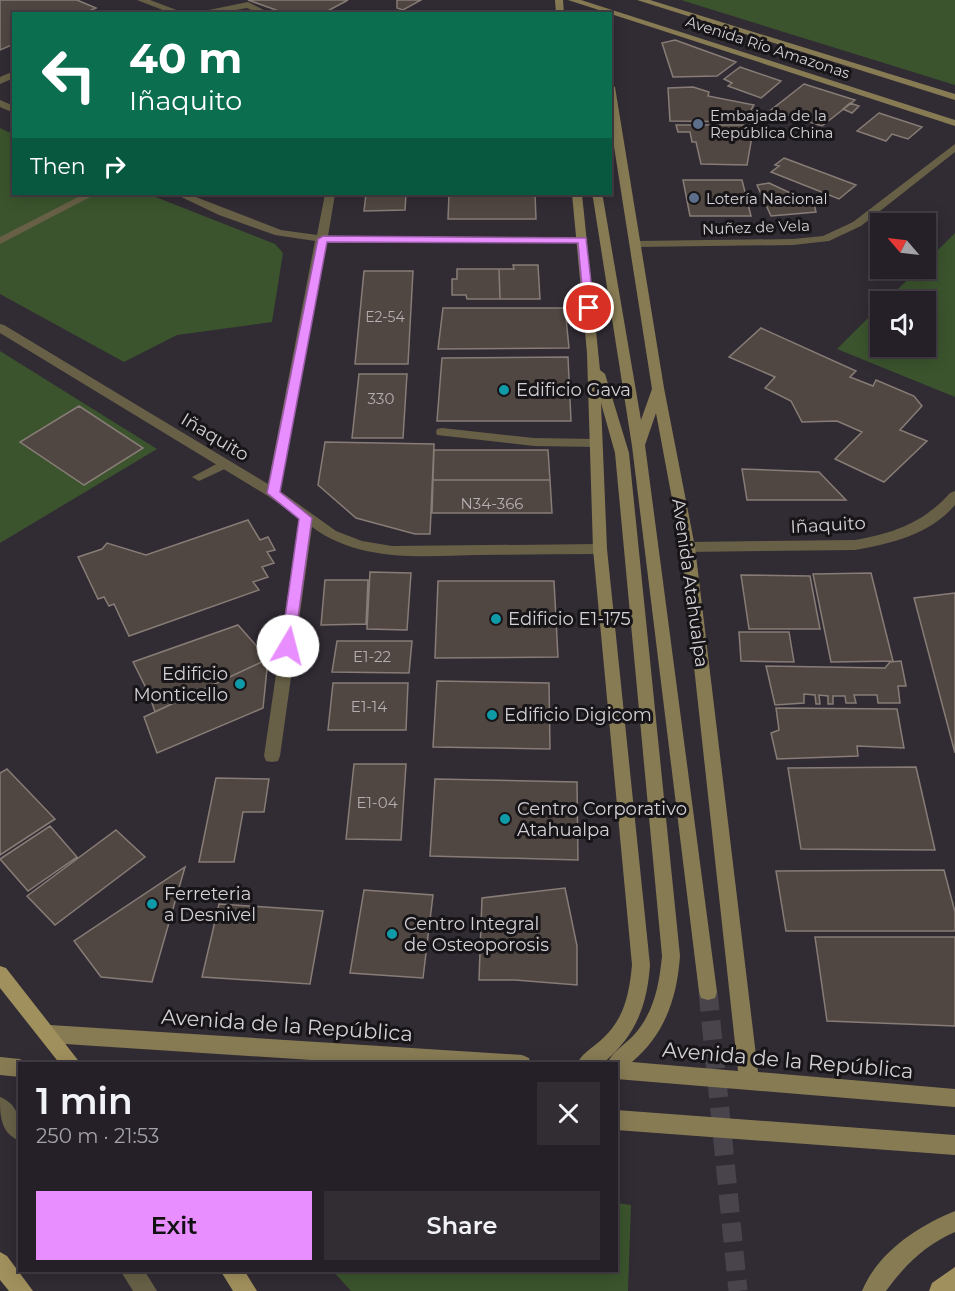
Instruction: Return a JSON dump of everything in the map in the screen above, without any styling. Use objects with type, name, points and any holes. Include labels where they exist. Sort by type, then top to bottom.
[{"type":"main road","name":"Avenida Río Amazonas","points":[[572,0],[598,11]]},
{"type":"main road","points":[[598,11],[610,0]]},
{"type":"main road","name":"Avenida Río Amazonas","points":[[641,0],[955,97]]},
{"type":"main road","name":"Avenida Río Amazonas","points":[[612,15],[955,123]]},
{"type":"main road","name":"Avenida Atahualpa","points":[[612,99],[658,388],[688,547],[749,1081]]},
{"type":"main road","points":[[577,195],[593,353],[600,549],[642,965],[639,999],[630,1020],[606,1049],[589,1062]]},
{"type":"main road","name":"Avenida Atahualpa","points":[[596,195],[639,446],[708,992]]},
{"type":"main road","points":[[593,353],[622,453],[671,956],[669,989],[660,1014],[637,1047],[618,1062]]},
{"type":"main road","points":[[639,446],[658,388]]},
{"type":"main road","points":[[0,974],[71,1062]]},
{"type":"main road","name":"Avenida de la República","points":[[50,1034],[491,1062]]},
{"type":"main road","points":[[0,1066],[18,1068]]},
{"type":"main road","name":"Avenida de la República","points":[[618,1070],[955,1098]]},
{"type":"main road","points":[[618,1120],[955,1145]]},
{"type":"main road","points":[[873,1291],[904,1250],[927,1234],[955,1221]]},
{"type":"main road","points":[[0,1263],[22,1291]]},
{"type":"main road","points":[[232,1272],[246,1291]]},
{"type":"main road","points":[[940,1291],[955,1278]]},
{"type":"street","points":[[141,0],[176,12]]},
{"type":"street","points":[[143,12],[169,0]]},
{"type":"street","points":[[205,12],[248,5],[264,12]]},
{"type":"street","name":"Nuñez de Vela","points":[[636,244],[793,242],[825,239],[857,224],[955,147]]},
{"type":"street","points":[[0,241],[89,195]]},
{"type":"street","points":[[182,195],[223,213],[279,233],[323,239],[583,240]]},
{"type":"street","points":[[273,493],[330,195]]},
{"type":"street","name":"Iñaquito","points":[[0,328],[273,493],[306,518],[360,545],[392,551],[600,549]]},
{"type":"street","points":[[442,432],[534,442],[596,443]]},
{"type":"street","points":[[200,477],[224,464]]},
{"type":"street","name":"Iñaquito","points":[[688,547],[855,544],[881,540],[917,530],[940,514],[955,496]]},
{"type":"street","points":[[272,756],[306,518]]},
{"type":"street","points":[[0,1106],[18,1128]]},
{"type":"street","points":[[132,1272],[146,1291]]},
{"type":"green space","points":[[681,0],[955,0],[955,85]]},
{"type":"green space","points":[[0,128],[12,134],[12,195],[151,195],[275,244],[283,253],[272,322],[177,335],[124,362],[0,294]]},
{"type":"green space","points":[[955,233],[955,397],[837,349],[870,316],[870,357],[936,357],[936,291],[896,291],[908,279],[936,279],[936,252]]},
{"type":"green space","points":[[0,351],[157,449],[0,543]]},
{"type":"green space","points":[[618,1203],[631,1205],[628,1291],[351,1291],[334,1272],[618,1272]]},
{"type":"building","points":[[0,0],[77,0],[96,8],[87,12],[12,12],[12,45],[0,50]]},
{"type":"building","points":[[248,0],[348,0],[326,12],[281,12]]},
{"type":"building","points":[[397,0],[421,0],[403,10],[397,8]]},
{"type":"building","points":[[675,40],[736,62],[717,76],[673,77],[662,43]]},
{"type":"building","points":[[740,67],[781,81],[761,98],[728,86],[732,83],[724,79]]},
{"type":"building","points":[[804,84],[855,100],[822,126],[771,110]]},
{"type":"building","points":[[693,87],[709,92],[708,96],[754,105],[751,110],[755,113],[756,122],[670,121],[668,88]]},
{"type":"building","points":[[850,103],[859,106],[852,113],[843,109]]},
{"type":"building","points":[[879,113],[922,127],[908,139],[892,134],[886,141],[857,131]]},
{"type":"building","points":[[676,125],[754,125],[747,165],[701,164],[696,142],[692,142],[690,132],[678,132]]},
{"type":"building","points":[[784,158],[856,185],[839,199],[771,172],[779,166],[775,165]]},
{"type":"building","name":"Lotería Nacional","points":[[683,180],[742,180],[751,216],[690,216]]},
{"type":"building","points":[[769,183],[814,204],[816,212],[771,216],[757,185]]},
{"type":"building","points":[[366,195],[406,195],[405,210],[364,211]]},
{"type":"building","points":[[449,195],[535,195],[536,219],[448,219]]},
{"type":"building","points":[[513,265],[538,265],[540,299],[500,299],[499,269],[514,269]]},
{"type":"building","points":[[457,269],[499,269],[500,299],[467,299],[466,295],[452,295],[452,279],[457,279]]},
{"type":"building","points":[[364,271],[413,271],[408,364],[355,364]]},
{"type":"building","points":[[443,308],[565,308],[569,348],[438,349]]},
{"type":"building","points":[[761,328],[856,371],[850,377],[873,386],[876,380],[914,396],[922,406],[900,430],[927,441],[884,482],[835,459],[862,432],[837,421],[802,422],[791,401],[765,388],[775,377],[729,357]]},
{"type":"building","name":"Edificio Gava","points":[[568,357],[571,421],[437,421],[442,358]]},
{"type":"building","points":[[359,374],[407,374],[403,438],[352,438]]},
{"type":"building","points":[[79,406],[143,448],[84,485],[20,442]]},
{"type":"building","points":[[325,442],[434,444],[430,534],[415,534],[356,518],[318,485]]},
{"type":"building","points":[[434,450],[548,450],[550,480],[433,480]]},
{"type":"building","points":[[742,469],[819,472],[846,500],[747,500]]},
{"type":"building","points":[[433,480],[550,480],[552,513],[432,513]]},
{"type":"building","points":[[248,520],[260,540],[268,537],[275,550],[267,552],[274,563],[262,567],[268,577],[253,582],[259,590],[129,636],[114,604],[109,606],[104,597],[98,599],[78,557],[102,549],[107,543],[146,555]]},
{"type":"building","points":[[370,572],[411,573],[407,630],[367,629]]},
{"type":"building","points":[[871,573],[893,661],[831,662],[813,574]]},
{"type":"building","points":[[741,575],[810,576],[820,629],[749,629]]},
{"type":"building","points":[[325,580],[368,580],[366,624],[321,625]]},
{"type":"building","name":"Edificio E1-175","points":[[438,581],[554,581],[558,657],[435,658]]},
{"type":"building","points":[[955,593],[955,753],[914,598]]},
{"type":"building","points":[[238,625],[268,659],[155,712],[133,662]]},
{"type":"building","points":[[739,632],[789,632],[794,662],[741,661]]},
{"type":"building","points":[[337,641],[412,641],[409,673],[332,672]]},
{"type":"building","name":"Edificio Monticello","points":[[268,659],[263,708],[157,753],[144,717]]},
{"type":"building","points":[[901,661],[906,686],[898,686],[900,703],[878,703],[877,695],[854,695],[856,703],[846,703],[845,696],[833,696],[833,704],[828,704],[828,696],[819,695],[820,704],[816,704],[815,695],[804,694],[804,703],[775,705],[766,666],[885,668],[890,662]]},
{"type":"building","name":"Edificio Digicom","points":[[437,681],[549,683],[550,749],[433,747]]},
{"type":"building","points":[[333,683],[408,683],[406,730],[328,730]]},
{"type":"building","points":[[776,708],[897,709],[904,748],[857,746],[858,756],[777,759],[771,733],[779,730]]},
{"type":"building","points":[[354,764],[406,764],[401,840],[346,839]]},
{"type":"building","points":[[916,767],[935,850],[801,849],[788,768]]},
{"type":"building","points":[[7,769],[55,819],[0,855],[0,773]]},
{"type":"building","points":[[216,778],[269,779],[264,812],[243,812],[234,862],[199,862]]},
{"type":"building","name":"Centro Corporativo Atahualpa","points":[[435,779],[577,782],[578,860],[430,856]]},
{"type":"building","points":[[50,826],[77,857],[28,891],[0,859]]},
{"type":"building","points":[[116,830],[145,857],[55,925],[27,896]]},
{"type":"building","name":"Ferreteria a Desnivel","points":[[185,867],[152,982],[101,977],[74,941]]},
{"type":"building","points":[[944,870],[955,912],[955,931],[786,931],[776,871]]},
{"type":"building","points":[[565,888],[577,946],[577,985],[515,980],[479,980],[482,898]]},
{"type":"building","name":"Centro Integral de Osteoporosis","points":[[364,890],[433,895],[423,978],[350,973]]},
{"type":"building","points":[[219,904],[323,911],[310,984],[202,977]]},
{"type":"building","points":[[815,937],[955,937],[955,1026],[827,1021]]},
{"type":"tunnel","points":[[708,992],[738,1291]]},
{"type":"place","name":"Embajada de la República China","points":[[698,124]]},
{"type":"place","name":"Lotería Nacional","points":[[694,198]]},
{"type":"place","name":"Edificio Gava","points":[[504,390]]},
{"type":"place","name":"Edificio E1-175","points":[[496,619]]},
{"type":"place","name":"Edificio Monticello","points":[[240,684]]},
{"type":"place","name":"Edificio Digicom","points":[[492,715]]},
{"type":"place","name":"Centro Corporativo Atahualpa","points":[[505,819]]},
{"type":"place","name":"Ferreteria a Desnivel","points":[[152,904]]},
{"type":"place","name":"Centro Integral de Osteoporosis","points":[[392,934]]},
{"type":"route","points":[[288,646],[306,518],[273,493],[323,239],[583,240],[589,308]]}]
